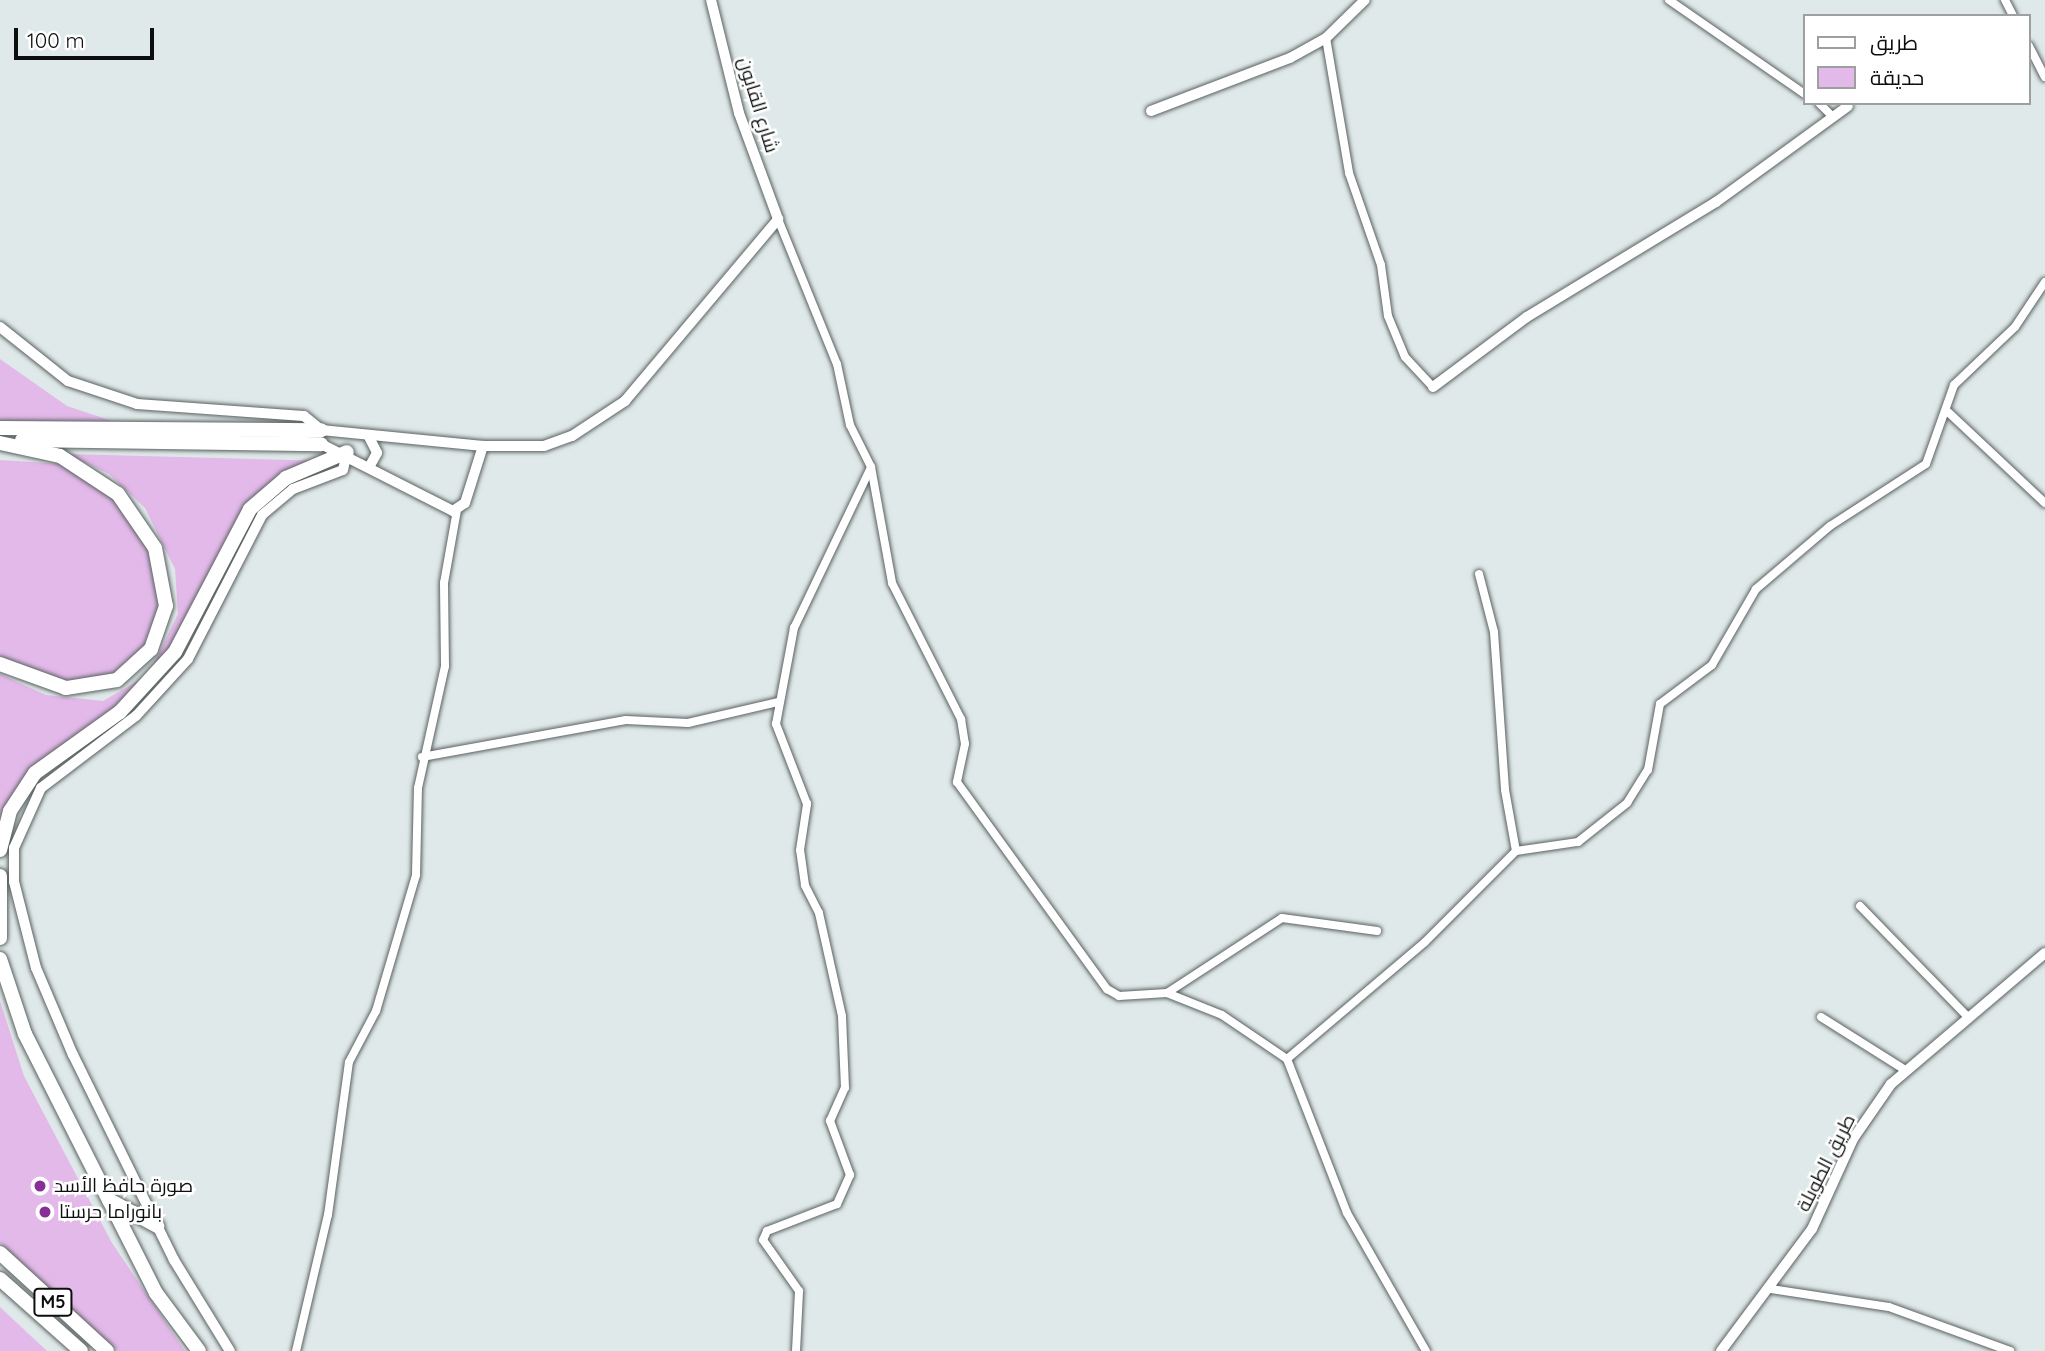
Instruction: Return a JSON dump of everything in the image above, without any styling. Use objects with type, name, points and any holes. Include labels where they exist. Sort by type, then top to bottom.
[{"type":"highway","points":[[0,428],[321,437]]},
{"type":"highway","points":[[0,441],[321,437]]},
{"type":"highway","points":[[0,441],[60,456],[118,494],[155,548],[166,606],[151,649],[117,680],[66,688],[0,664]]},
{"type":"highway","points":[[0,850],[10,811],[36,773],[120,712],[175,652],[250,509],[286,478],[347,452]]},
{"type":"highway","points":[[0,876],[0,938]]},
{"type":"highway","points":[[0,959],[25,1034],[156,1293],[199,1351]]},
{"type":"highway","points":[[109,1200],[157,1227]]},
{"type":"highway","name":"M5","points":[[0,1253],[107,1351]]},
{"type":"highway","name":"M5","points":[[0,1279],[81,1351]]},
{"type":"street","name":"شارع القابون","points":[[710,0],[739,113],[778,219]]},
{"type":"street","points":[[1151,111],[1326,38],[1365,0]]},
{"type":"street","points":[[1669,0],[1804,93]]},
{"type":"street","points":[[1326,38],[1349,173],[1381,265],[1388,316],[1405,358],[1433,387],[1527,317],[1716,202],[1848,106]]},
{"type":"street","points":[[2031,50],[2045,77]]},
{"type":"street","points":[[1821,105],[1832,116]]},
{"type":"street","points":[[321,437],[368,435],[483,446],[544,446],[625,401],[778,219],[837,364],[849,425],[871,467],[892,583],[961,719],[965,744],[957,782],[1107,989],[1119,996],[1167,993],[1222,1016],[1287,1059],[1347,1213],[1426,1351]]},
{"type":"street","points":[[1287,1059],[1425,942],[1516,851],[1578,842],[1627,803],[1648,770],[1660,705],[1712,665],[1742,604],[1830,526],[1926,464],[1948,412],[1954,385],[2015,327],[2045,282]]},
{"type":"street","points":[[0,327],[46,367],[102,395],[173,409],[304,416],[321,437],[457,510]]},
{"type":"street","points":[[1948,412],[2045,503]]},
{"type":"street","points":[[368,435],[377,453],[371,464]]},
{"type":"street","points":[[296,1351],[328,1215],[349,1062],[376,1011],[416,875],[422,757],[445,666],[444,583],[457,510],[467,499],[483,446]]},
{"type":"street","points":[[230,1351],[157,1227],[36,968],[14,882],[17,832],[40,788],[136,716],[188,659],[262,515],[293,489],[343,470],[347,452]]},
{"type":"street","points":[[796,1351],[799,1292],[763,1240],[768,1231],[837,1204],[850,1175],[831,1121],[845,1088],[842,1016],[819,913],[805,885],[800,850],[807,804],[776,724],[794,628],[871,467]]},
{"type":"street","points":[[1479,574],[1494,632],[1505,790],[1516,851]]},
{"type":"street","points":[[422,757],[626,720],[688,723],[778,702]]},
{"type":"street","points":[[1860,906],[1968,1016]]},
{"type":"street","points":[[1167,993],[1282,918],[1377,931]]},
{"type":"street","name":"طريق الطويلة","points":[[1721,1351],[1771,1289],[1832,1193],[1853,1139],[1905,1070],[2045,953]]},
{"type":"street","points":[[1821,1017],[1905,1070]]},
{"type":"street","points":[[1771,1289],[1889,1307],[2010,1351]]},
{"type":"green space","points":[[0,359],[67,406],[124,425],[0,422]]},
{"type":"green space","points":[[67,454],[328,461],[286,477],[245,512],[155,680],[47,761],[0,827],[0,674],[46,695],[103,701],[148,675],[178,614],[175,569],[145,508],[109,474]]},
{"type":"green space","points":[[0,460],[63,464],[119,500],[146,537],[163,593],[138,665],[77,687],[24,673],[0,656]]},
{"type":"green space","points":[[0,1001],[24,1076],[112,1243],[185,1351],[118,1351],[0,1243]]},
{"type":"green space","points":[[0,1307],[47,1351],[0,1351]]},
{"type":"place","name":"صورة حافظ الأسد","points":[[40,1186]]},
{"type":"place","name":"بانوراما حرستا","points":[[45,1212]]}]
